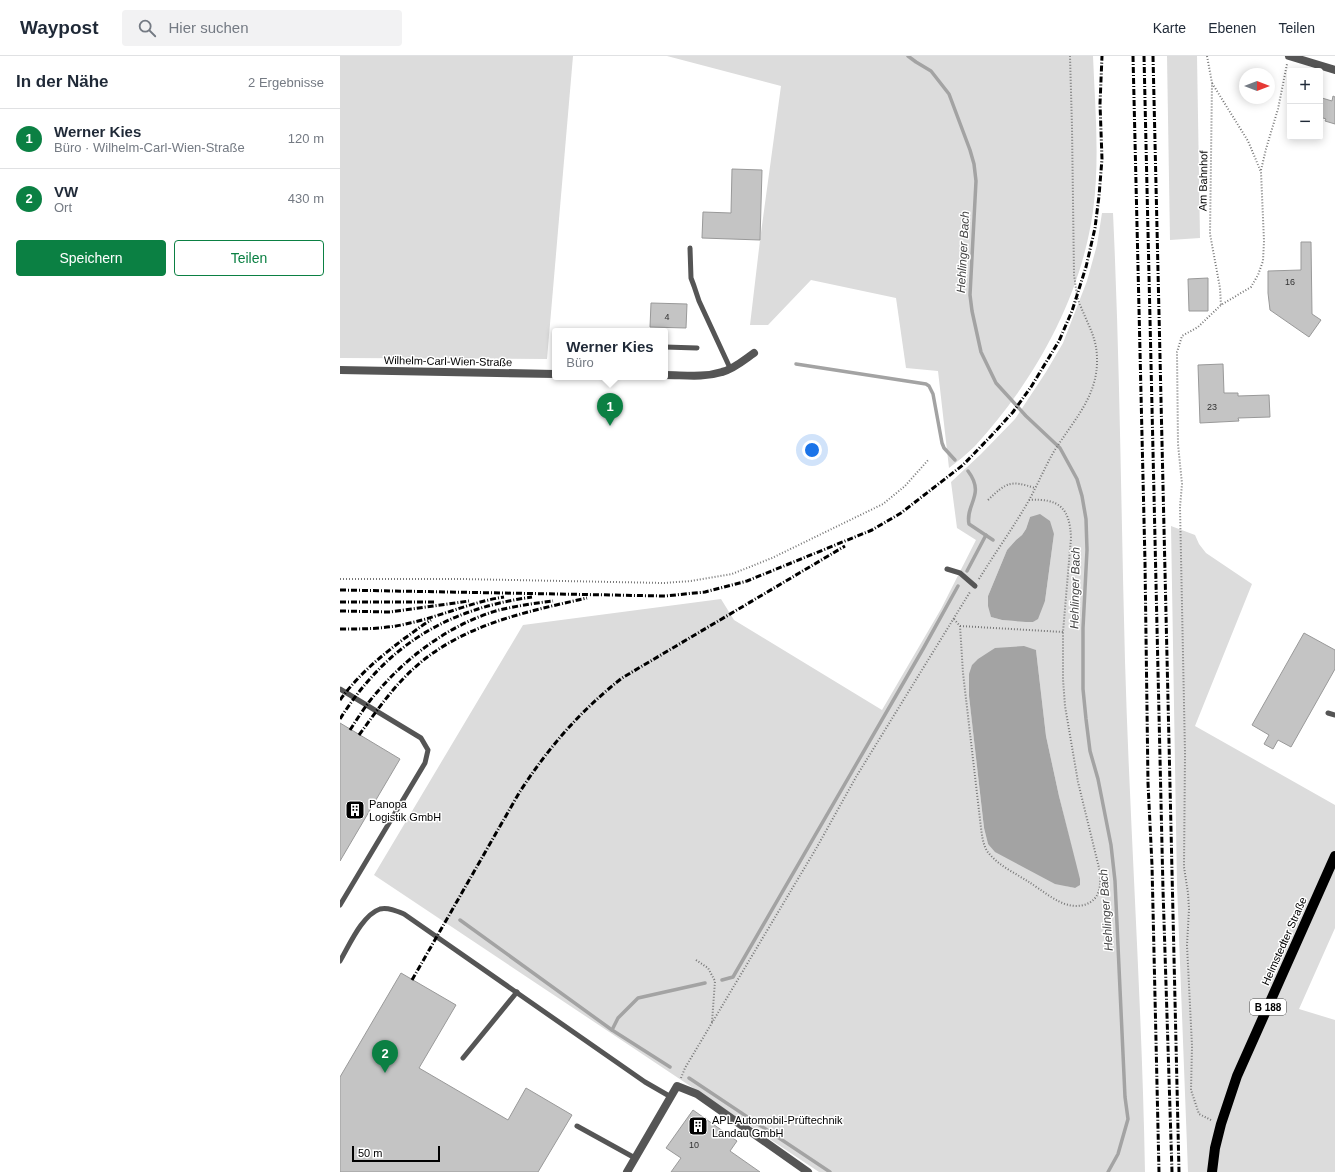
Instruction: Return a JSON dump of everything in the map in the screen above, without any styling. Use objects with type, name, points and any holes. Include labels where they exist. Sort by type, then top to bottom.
[{"type":"main road","name":"Helmstedter Straße","points":[[1212,1172],[1220,1124],[1237,1076],[1332,870],[1335,856]]},
{"type":"street","points":[[1289,56],[1335,70]]},
{"type":"street","points":[[668,375],[702,376],[722,372],[739,364],[754,353]]},
{"type":"street","name":"Wilhelm-Carl-Wien-Straße","points":[[340,370],[552,374]]},
{"type":"street","points":[[627,1172],[677,1086],[697,1094],[808,1172]]},
{"type":"lane","points":[[690,248],[691,278],[699,301],[730,368]]},
{"type":"lane","points":[[668,347],[697,348]]},
{"type":"lane","points":[[948,569],[960,573],[975,586]]},
{"type":"lane","points":[[340,689],[421,738],[428,750],[425,762],[340,905]]},
{"type":"lane","points":[[1328,713],[1335,715]]},
{"type":"lane","points":[[340,961],[359,928],[369,915],[380,909],[392,909],[404,914],[645,1082],[671,1098]]},
{"type":"lane","points":[[464,1058],[517,992]]},
{"type":"lane","points":[[577,1126],[636,1158]]},
{"type":"path","points":[[677,1086],[685,1068],[817,847],[856,777],[1029,500],[1053,454],[1092,390],[1096,375],[1096,342],[1080,307],[1074,275],[1070,56]]},
{"type":"path","name":"Am Bahnhof","points":[[1207,56],[1212,83],[1210,234],[1220,288],[1221,306]]},
{"type":"path","points":[[1220,1124],[1199,1114],[1191,1090],[1192,1046],[1188,945],[1189,909],[1184,867],[1185,753],[1180,507],[1182,484],[1178,444],[1177,352],[1182,336],[1198,327],[1221,306],[1251,287],[1263,261],[1264,241],[1261,172],[1278,109],[1289,56]]},
{"type":"path","points":[[1212,83],[1248,141],[1261,172]]},
{"type":"path","points":[[340,579],[461,579],[644,583],[691,581],[732,574],[772,558],[883,504],[905,486],[929,459]]},
{"type":"path","points":[[988,500],[999,490],[1011,483],[1018,483],[1035,488]]},
{"type":"path","points":[[954,619],[960,626],[982,840],[987,851],[998,862],[1057,900],[1068,905],[1078,906],[1087,904],[1094,899],[1098,893],[1100,872],[1078,782],[1065,706],[1063,679],[1063,632],[1071,525],[1068,515],[1054,502],[1047,499],[1029,500]]},
{"type":"path","points":[[960,626],[1063,632]]},
{"type":"path","points":[[696,960],[708,968],[715,981],[712,1023]]},
{"type":"shaded area","points":[[340,56],[573,56],[547,359],[340,358]]},
{"type":"shaded area","points":[[667,56],[1093,56],[1096,133],[1095,192],[1087,243],[1078,275],[1066,307],[1052,337],[1017,395],[975,446],[949,468],[938,371],[906,368],[896,298],[811,280],[768,325],[750,325],[781,86]]},
{"type":"shaded area","points":[[1167,56],[1197,56],[1200,238],[1170,240]]},
{"type":"shaded area","points":[[1102,213],[1113,213],[1119,381],[1125,661],[1145,1172],[819,1172],[374,875],[523,625],[721,599],[734,620],[882,710],[941,609],[976,540],[957,528],[951,482],[1015,419],[1046,372],[1063,343],[1087,281],[1097,245]],"holes":[[[1030,517],[1054,534],[1045,601],[1033,622],[1002,620],[991,617],[988,596],[1007,550],[1022,535],[1026,529]],[[1036,650],[1046,736],[1075,862],[1075,888],[1066,886],[988,844],[984,828],[969,695]]]},
{"type":"shaded area","points":[[1040,514],[1050,521],[1054,534],[1045,601],[1038,619],[1033,622],[1026,622],[1002,620],[991,617],[988,606],[988,596],[1007,550],[1022,535],[1026,529],[1030,517]]},
{"type":"shaded area","points":[[1171,526],[1195,535],[1199,544],[1206,553],[1252,584],[1195,726],[1335,805],[1335,928],[1299,1009],[1335,1020],[1335,1172],[1188,1172],[1177,884]]},
{"type":"shaded area","points":[[1024,646],[1036,650],[1046,736],[1059,796],[1080,879],[1080,885],[1075,888],[1055,884],[995,852],[988,844],[984,828],[969,696],[969,674],[972,665],[978,659],[995,648]]},
{"type":"building","points":[[1333,96],[1335,97],[1335,124],[1325,121],[1326,119],[1323,118],[1323,98],[1332,101]]},
{"type":"building","points":[[732,169],[762,170],[760,240],[702,238],[703,212],[731,213]]},
{"type":"building","points":[[1301,242],[1311,242],[1312,314],[1321,320],[1309,337],[1270,310],[1268,293],[1268,271],[1301,270]]},
{"type":"building","points":[[1208,278],[1208,311],[1189,311],[1188,279]]},
{"type":"building","points":[[651,303],[687,304],[686,328],[650,327]]},
{"type":"building","points":[[1223,364],[1224,393],[1238,393],[1238,396],[1269,395],[1270,417],[1238,418],[1239,421],[1200,423],[1198,365]]},
{"type":"building","points":[[1304,633],[1335,650],[1335,669],[1291,747],[1278,740],[1273,749],[1264,744],[1269,735],[1252,725]]},
{"type":"building","name":"Panopa Logistik GmbH","points":[[340,723],[400,759],[340,861]]},
{"type":"building","points":[[401,973],[456,1005],[419,1068],[508,1120],[526,1088],[572,1115],[538,1172],[340,1172],[340,1077]]},
{"type":"building","name":"APL Automobil-Prüftechnik Landau GmbH","points":[[693,1110],[737,1141],[730,1151],[760,1172],[671,1172],[681,1158],[666,1148]]},
{"type":"waterway","name":"Hehlinger Bach","points":[[908,56],[931,71],[949,94],[974,164],[976,181],[970,295],[981,352],[996,383],[1026,416],[1060,448],[1077,479],[1082,496],[1086,519],[1087,550],[1083,628],[1083,689],[1090,751],[1098,779],[1111,845],[1115,881],[1125,1097],[1128,1119],[1118,1154],[1108,1172]]},
{"type":"waterway","points":[[796,364],[926,384],[929,386],[933,394],[942,443],[944,448],[955,460]]},
{"type":"waterway","points":[[968,471],[973,479],[975,487],[969,524],[993,540]]},
{"type":"waterway","points":[[967,571],[986,535]]},
{"type":"waterway","points":[[722,980],[733,977],[958,586]]},
{"type":"waterway","points":[[460,920],[612,1030],[670,1067]]},
{"type":"waterway","points":[[612,1030],[618,1018],[638,998],[705,983]]},
{"type":"waterway","points":[[689,1078],[830,1172]]},
{"type":"railway","points":[[340,590],[665,596],[705,592],[747,581],[872,530],[901,513],[963,465],[992,435],[1013,412],[1031,387],[1059,341],[1072,311],[1086,267],[1095,228],[1102,159],[1100,104],[1102,56]]},
{"type":"railway","points":[[1133,56],[1145,562],[1148,783],[1152,865],[1159,1172]]},
{"type":"railway","points":[[1144,56],[1163,890],[1172,1172]]},
{"type":"railway","points":[[1153,56],[1179,1172]]},
{"type":"railway","points":[[412,980],[519,793],[541,761],[579,717],[622,678],[845,546]]},
{"type":"railway","points":[[340,629],[375,628],[401,625],[480,602],[504,597]]},
{"type":"railway","points":[[340,719],[358,693],[377,671],[398,651],[421,635],[472,611],[501,603],[532,597]]},
{"type":"railway","points":[[359,735],[402,680],[421,662],[442,647],[464,635],[488,625],[537,610],[587,598]]},
{"type":"railway","points":[[340,611],[390,612],[469,601]]},
{"type":"railway","points":[[350,730],[371,699],[391,677],[404,664],[433,641],[465,623],[499,610],[553,601]]},
{"type":"railway","points":[[340,602],[434,602]]},
{"type":"railway","points":[[340,700],[354,682],[379,659],[405,638],[431,620]]},
{"type":"place","name":"Werner Kies","points":[[610,426]]},
{"type":"place","name":"Panopa Logistik GmbH","points":[[355,810]]},
{"type":"place","name":"VW","points":[[385,1073]]},
{"type":"place","name":"APL Automobil-Prüftechnik Landau GmbH","points":[[698,1126]]}]
